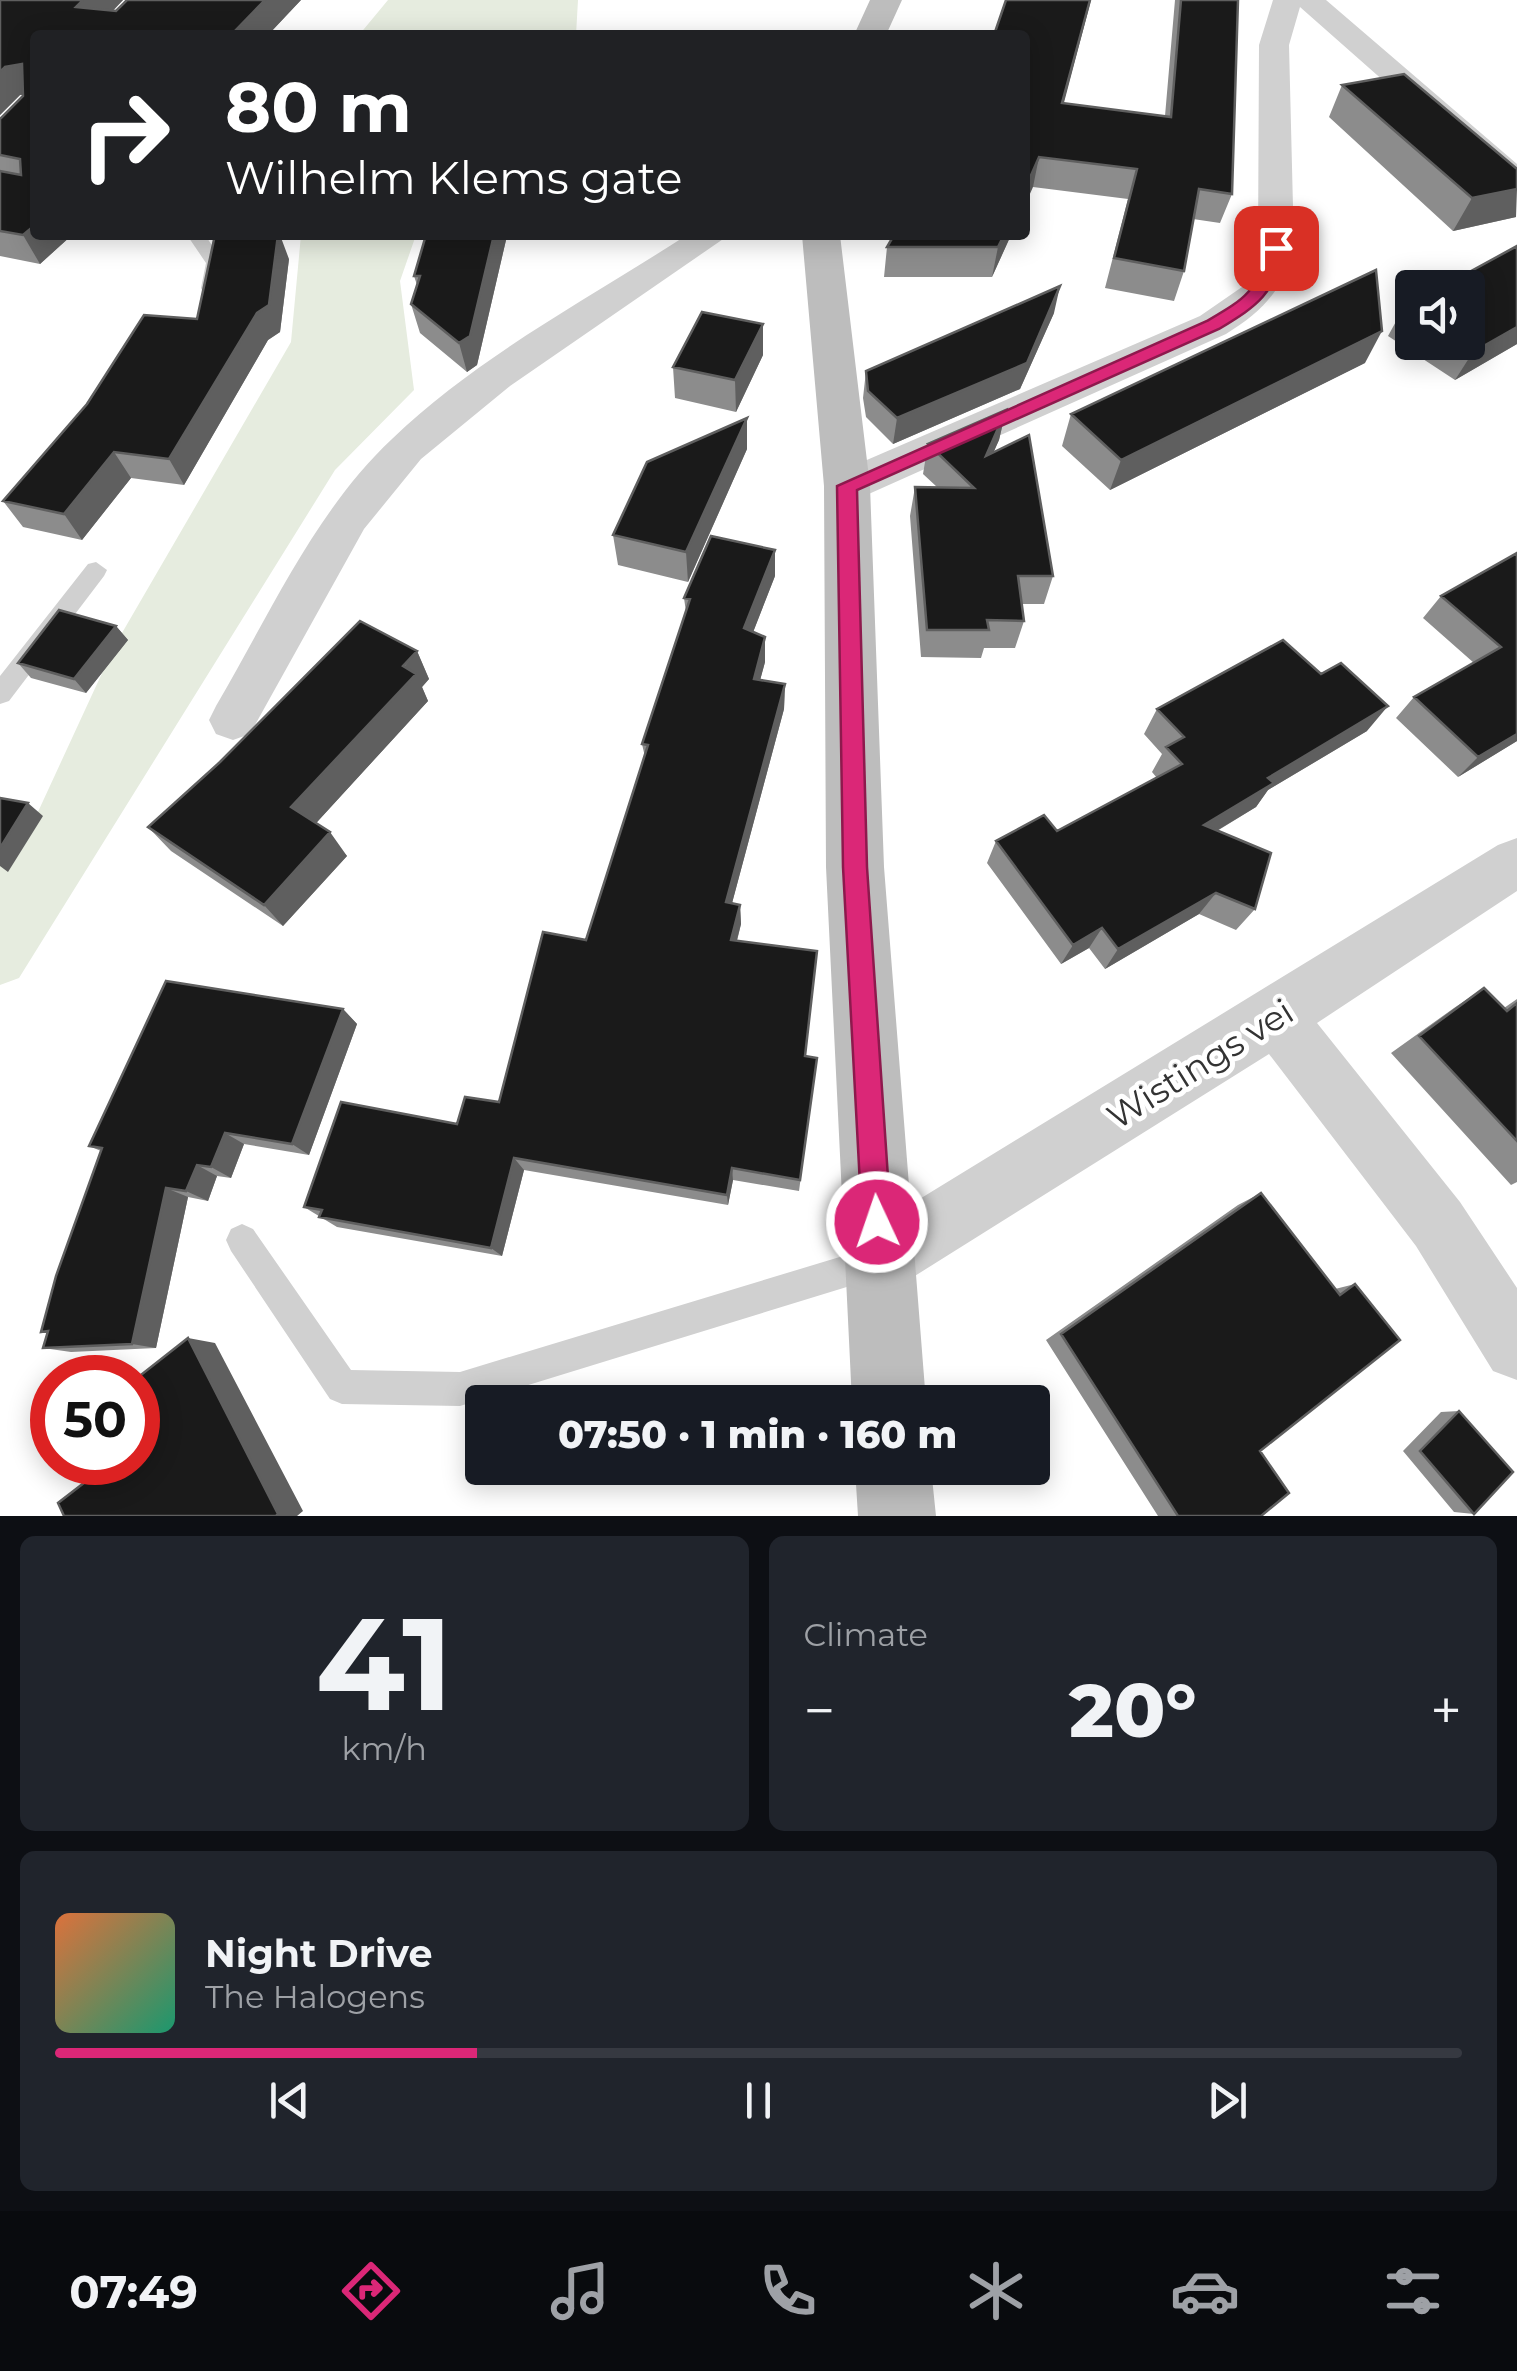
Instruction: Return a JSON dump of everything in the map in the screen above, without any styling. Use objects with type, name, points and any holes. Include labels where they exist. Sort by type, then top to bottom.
[{"type":"main road","points":[[872,30],[886,0]]},
{"type":"main road","points":[[822,240],[847,486],[855,867],[888,1385]]},
{"type":"main road","points":[[895,1485],[897,1516]]},
{"type":"street","points":[[847,486],[1213,325],[1252,302],[1268,280],[1276,248],[1274,45],[1287,0]]},
{"type":"street","points":[[1309,0],[1517,181]]},
{"type":"street","points":[[234,720],[348,518],[406,449],[496,378],[703,240]]},
{"type":"street","name":"Wistings vei","points":[[879,1262],[1276,1017],[1517,862]]},
{"type":"street","points":[[1276,1017],[1438,1224],[1517,1347]]},
{"type":"lane","points":[[199,240],[214,263],[206,307]]},
{"type":"lane","points":[[0,694],[96,570]]},
{"type":"lane","points":[[242,1240],[342,1387],[460,1389],[879,1262]]},
{"type":"shaded area","points":[[388,0],[578,0],[576,30],[363,30]]},
{"type":"shaded area","points":[[301,240],[414,240],[400,281],[414,390],[335,470],[19,978],[0,985],[0,852],[37,814],[115,645],[291,342]]},
{"type":"building","points":[[0,0],[83,0],[76,7],[116,11],[127,0],[265,0],[236,30],[30,30],[30,229],[23,235],[0,231],[0,171],[21,175],[20,159],[0,155],[0,119],[23,96],[22,64],[0,72]]},
{"type":"building","points":[[1006,0],[1090,0],[1062,103],[1171,117],[1181,0],[1238,0],[1232,194],[1199,189],[1184,271],[1114,258],[1137,169],[1039,157],[1030,178],[1030,30],[996,30]]},
{"type":"building","points":[[1404,74],[1517,169],[1517,189],[1472,198],[1342,85]]},
{"type":"building","points":[[214,240],[277,240],[269,305],[257,313],[169,459],[114,452],[64,514],[3,501],[87,404],[144,315],[197,319]]},
{"type":"building","points":[[425,240],[493,240],[470,336],[459,343],[411,304],[420,276],[414,276]]},
{"type":"building","points":[[891,240],[1002,240],[998,247],[887,247]]},
{"type":"building","points":[[1517,246],[1517,327],[1485,345],[1485,270],[1473,270]]},
{"type":"building","points":[[1376,270],[1382,331],[1121,460],[1071,414]]},
{"type":"building","points":[[1060,286],[1027,363],[897,418],[868,391],[866,371]]},
{"type":"building","points":[[702,312],[763,324],[735,380],[673,367]]},
{"type":"building","points":[[1006,410],[986,456],[1029,435],[1053,576],[1018,576],[1024,621],[987,620],[989,630],[927,630],[915,487],[974,488],[928,444]]},
{"type":"building","points":[[747,418],[686,552],[613,535],[647,462]]},
{"type":"building","points":[[711,536],[775,550],[744,628],[765,637],[754,679],[785,684],[726,902],[740,905],[731,940],[817,951],[805,1056],[817,1058],[800,1180],[732,1168],[727,1195],[514,1158],[491,1248],[319,1217],[322,1210],[304,1207],[341,1102],[457,1124],[465,1097],[499,1102],[543,932],[586,940],[648,745],[642,744],[690,599],[684,598]]},
{"type":"building","points":[[1517,553],[1517,734],[1478,757],[1414,697],[1501,647],[1441,596]]},
{"type":"building","points":[[59,610],[116,626],[74,679],[18,663]]},
{"type":"building","points":[[360,621],[417,651],[403,666],[416,674],[291,807],[330,832],[264,905],[148,827],[220,762]]},
{"type":"building","points":[[1283,640],[1321,674],[1341,663],[1388,706],[1268,778],[1274,783],[1204,825],[1271,853],[1255,909],[1216,893],[1118,949],[1102,928],[1073,945],[996,841],[1044,815],[1057,831],[1182,764],[1166,747],[1184,737],[1157,709]]},
{"type":"building","points":[[0,798],[28,803],[0,848]]},
{"type":"building","points":[[166,981],[343,1009],[292,1144],[225,1133],[211,1167],[197,1165],[186,1191],[166,1188],[132,1344],[43,1348],[48,1331],[41,1332],[56,1276],[102,1148],[89,1146]]},
{"type":"building","points":[[1484,988],[1507,1011],[1517,1003],[1517,1141],[1419,1036]]},
{"type":"building","points":[[1261,1193],[1340,1295],[1355,1284],[1400,1340],[1260,1451],[1289,1493],[1261,1516],[1178,1516],[1061,1334]]},
{"type":"building","points":[[188,1338],[276,1516],[64,1516],[58,1503],[81,1485],[160,1485],[160,1360]]},
{"type":"building","points":[[1459,1411],[1513,1472],[1474,1514],[1420,1451]]},
{"type":"route","points":[[877,1222],[855,867],[847,486],[1213,325],[1252,302],[1268,280],[1276,248]]}]
